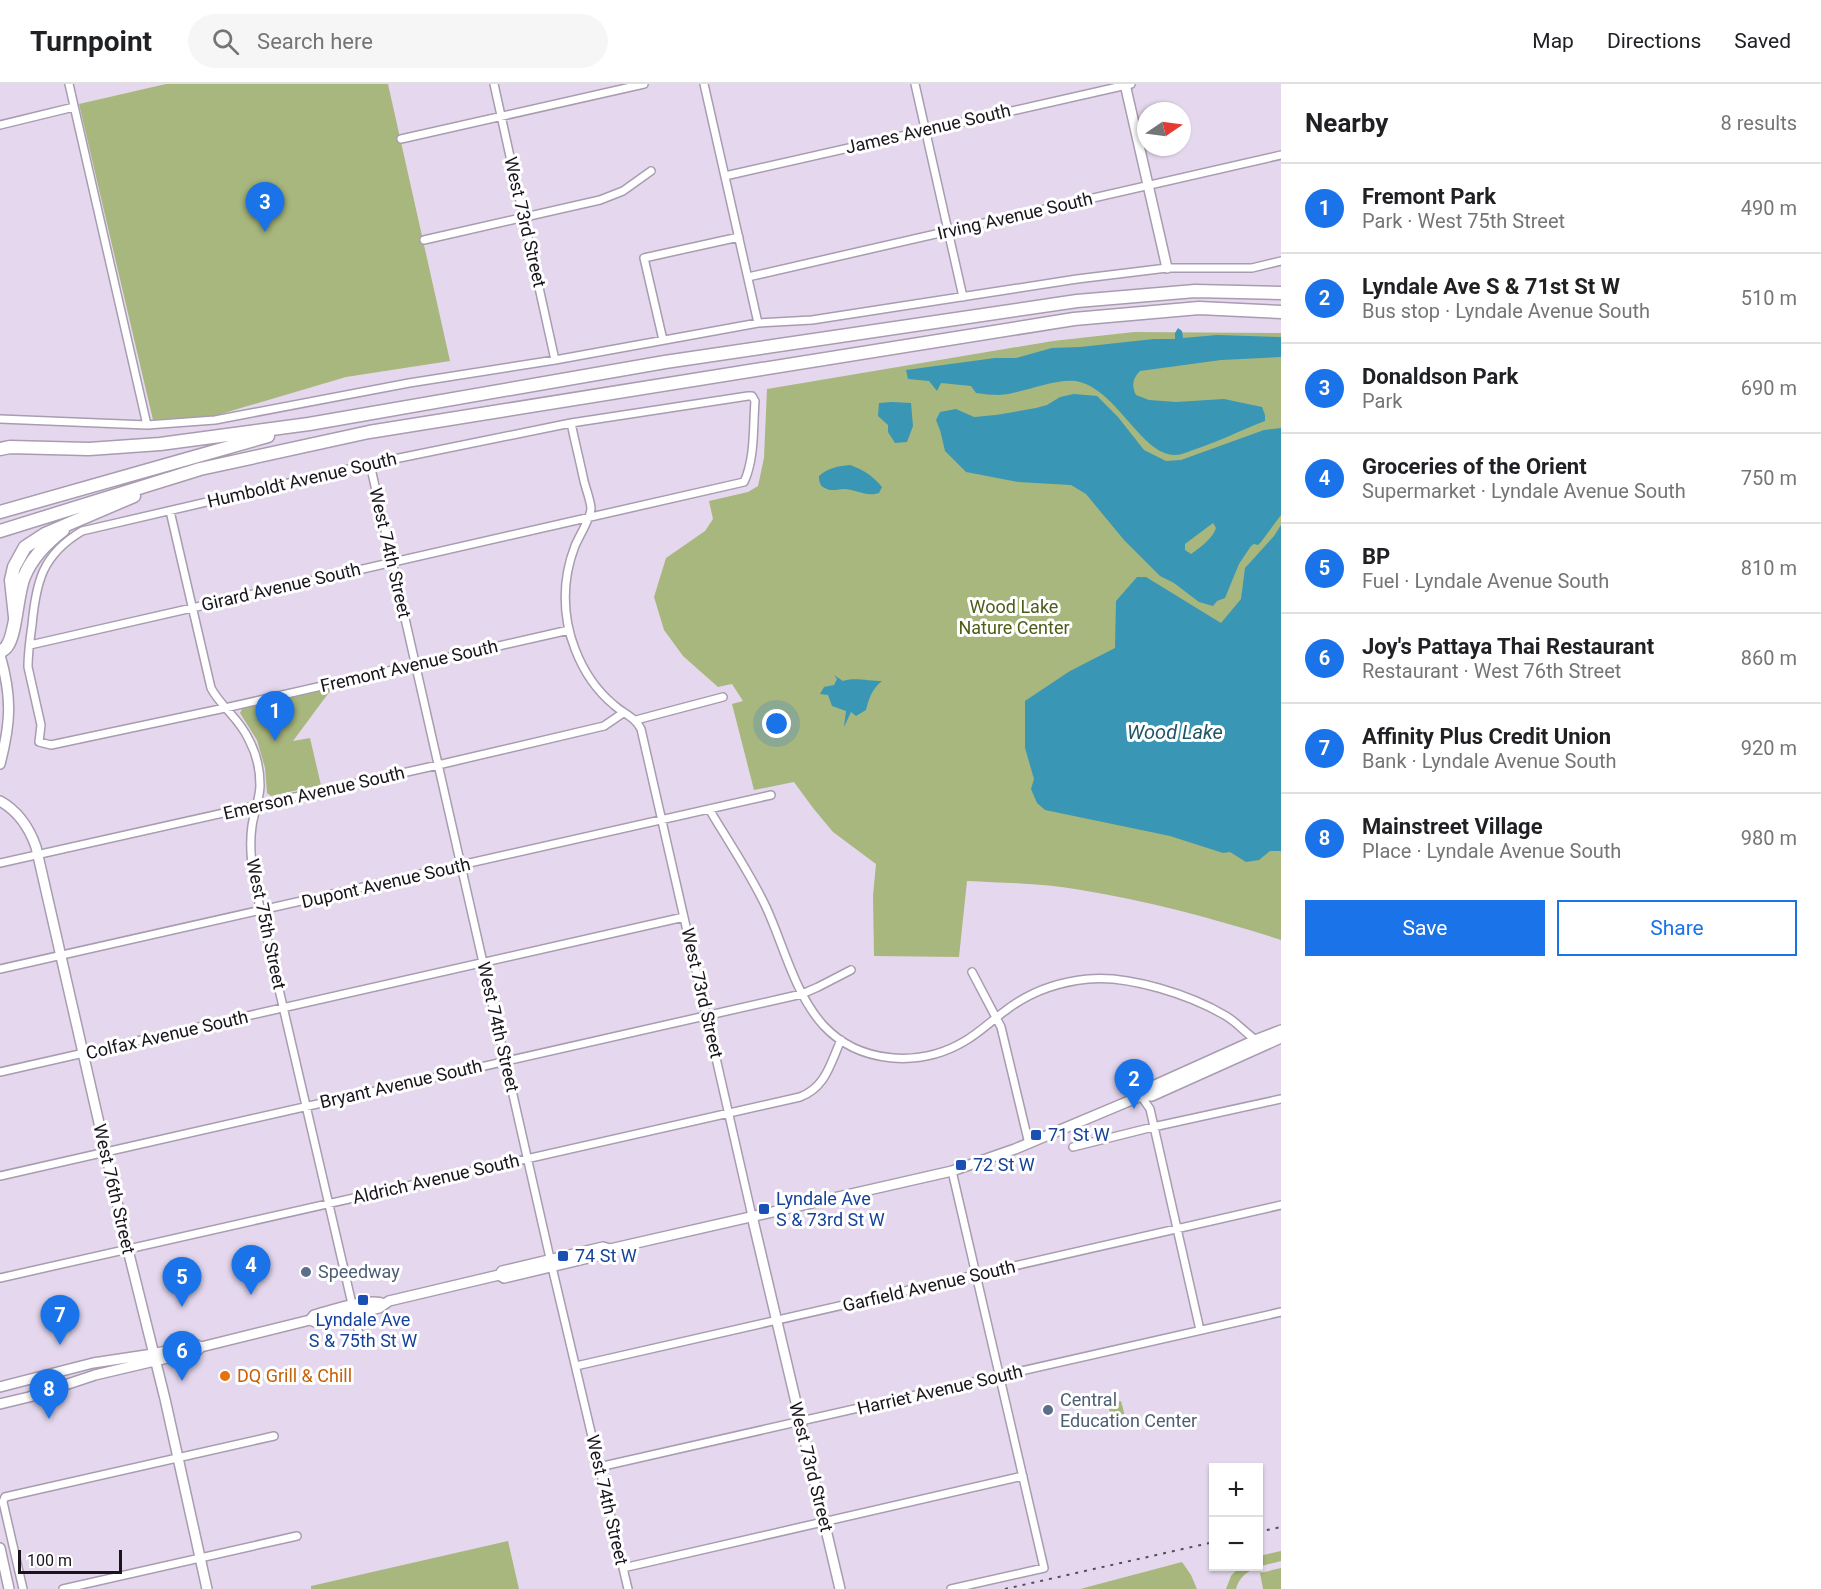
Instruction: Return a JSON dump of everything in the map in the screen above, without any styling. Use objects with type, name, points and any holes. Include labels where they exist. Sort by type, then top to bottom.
[{"type":"highway","points":[[0,449],[10,447],[89,449],[160,444],[309,424],[665,362],[1077,301],[1195,291],[1281,293]]},
{"type":"highway","points":[[0,531],[200,469],[369,432],[1074,320],[1199,308],[1281,312]]},
{"type":"highway","points":[[0,512],[309,424]]},
{"type":"highway","points":[[0,654],[8,646],[15,617],[11,580],[18,558],[25,547],[45,534],[200,469]]},
{"type":"main road","points":[[1127,84],[1167,268]]},
{"type":"main road","points":[[0,654],[6,676],[10,712],[0,764]]},
{"type":"main road","name":"West 76th Street","points":[[0,801],[17,813],[26,825],[38,854],[207,1589]]},
{"type":"main road","points":[[1141,1096],[1146,1089],[1281,1030]]},
{"type":"main road","points":[[0,1387],[93,1364],[197,1351],[201,1347],[310,1320],[315,1322],[378,1301],[384,1304],[499,1275],[502,1270],[605,1254],[610,1249],[952,1171],[1029,1144],[1141,1096],[1152,1096],[1281,1038]]},
{"type":"main road","name":"West 73rd Street","points":[[753,1216],[840,1589]]},
{"type":"main road","points":[[0,1404],[154,1357]]},
{"type":"main road","points":[[0,1548],[9,1589]]},
{"type":"street","points":[[69,84],[147,425]]},
{"type":"street","name":"West 73rd Street","points":[[494,84],[555,360]]},
{"type":"street","points":[[401,139],[644,84]]},
{"type":"street","points":[[704,84],[758,323]]},
{"type":"street","points":[[915,84],[963,297]]},
{"type":"street","name":"James Avenue South","points":[[725,176],[1127,84]]},
{"type":"street","points":[[0,125],[74,107]]},
{"type":"street","name":"Irving Avenue South","points":[[748,277],[1281,155]]},
{"type":"street","points":[[424,240],[612,196],[651,171]]},
{"type":"street","points":[[663,340],[644,258],[739,237]]},
{"type":"street","points":[[0,418],[147,425],[205,421],[409,383],[555,360],[758,323],[812,320],[1077,279],[1167,268],[1252,268],[1281,261]]},
{"type":"street","name":"Humboldt Avenue South","points":[[39,742],[41,725],[28,667],[36,592],[47,561],[56,550],[75,535],[89,528],[370,464],[571,423],[752,396],[755,401],[750,460],[744,482]]},
{"type":"street","points":[[571,423],[591,509],[569,566],[566,598],[569,630],[584,669],[596,686],[622,712],[636,720],[723,697]]},
{"type":"street","name":"West 74th Street","points":[[370,464],[551,1263],[628,1589]]},
{"type":"street","name":"Girard Avenue South","points":[[30,645],[744,482]]},
{"type":"street","name":"West 75th Street","points":[[170,510],[210,688],[241,725],[255,754],[260,786],[250,846],[253,876],[359,1334]]},
{"type":"street","name":"Fremont Avenue South","points":[[39,742],[51,745],[569,630]]},
{"type":"street","name":"Emerson Avenue South","points":[[0,863],[604,726],[622,712]]},
{"type":"street","name":"West 73rd Street","points":[[636,720],[641,729],[753,1216]]},
{"type":"street","name":"Dupont Avenue South","points":[[0,969],[771,795]]},
{"type":"street","points":[[709,809],[766,908],[802,994],[813,1012],[841,1040],[874,1056],[892,1059],[938,1053],[964,1042],[1025,998],[1045,989],[1089,979],[1133,981],[1203,1004],[1237,1023],[1255,1040],[1266,1044]]},
{"type":"street","name":"Colfax Avenue South","points":[[0,1072],[684,916]]},
{"type":"street","name":"Bryant Avenue South","points":[[0,1176],[802,994],[851,970]]},
{"type":"street","points":[[972,972],[1001,1027],[1029,1144]]},
{"type":"street","name":"Aldrich Avenue South","points":[[0,1278],[800,1097],[816,1089],[822,1083],[841,1040]]},
{"type":"street","points":[[1141,1096],[1150,1109],[1200,1330]]},
{"type":"street","points":[[1073,1147],[1281,1099]]},
{"type":"street","points":[[951,1589],[1044,1568],[952,1171]]},
{"type":"street","name":"Garfield Avenue South","points":[[576,1366],[1281,1205]]},
{"type":"street","name":"Harriet Avenue South","points":[[599,1467],[1281,1312]]},
{"type":"street","points":[[23,1589],[3,1502],[5,1497],[274,1436]]},
{"type":"street","points":[[623,1568],[1023,1476]]},
{"type":"street","points":[[63,1589],[297,1536]]},
{"type":"green space","points":[[166,84],[388,84],[450,361],[346,377],[214,416],[153,420],[79,104]]},
{"type":"green space","name":"Wood Lake Nature Center","points":[[1134,332],[1281,333],[1281,940],[1182,911],[1106,894],[1053,886],[967,881],[959,957],[874,956],[873,896],[876,864],[833,832],[794,782],[754,790],[732,704],[743,701],[732,684],[718,687],[683,656],[664,630],[654,597],[666,558],[705,531],[713,519],[709,501],[748,492],[758,486],[764,458],[767,389],[1053,341]]},
{"type":"green space","points":[[333,687],[293,741],[310,738],[321,785],[271,796],[267,793],[265,768],[257,740],[240,713],[243,707]]},
{"type":"green space","points":[[1121,1401],[1127,1424],[1113,1427],[1108,1404]]},
{"type":"green space","points":[[508,1541],[519,1589],[311,1589],[311,1586]]},
{"type":"green space","points":[[1281,1551],[1281,1561],[1263,1566],[1263,1555]]},
{"type":"green space","points":[[1182,1562],[1197,1589],[1080,1589]]},
{"type":"green space","points":[[1281,1568],[1281,1589],[1263,1589],[1260,1573]]},
{"type":"green space","points":[[1235,1571],[1250,1571],[1243,1576],[1236,1589],[1226,1589]]},
{"type":"water","points":[[1178,328],[1182,331],[1183,338],[1217,335],[1281,337],[1281,357],[1221,360],[1140,371],[1134,382],[1136,395],[1149,400],[1176,402],[1224,399],[1262,407],[1265,421],[1176,455],[1164,453],[1152,446],[1107,398],[1094,388],[1080,382],[1062,381],[999,395],[976,393],[971,386],[941,383],[937,391],[929,381],[908,379],[906,370],[995,358],[1016,358],[1052,348],[1175,339]]},
{"type":"water","points":[[1074,394],[1097,396],[1118,417],[1144,450],[1166,461],[1181,460],[1264,430],[1281,428],[1281,515],[1261,542],[1251,546],[1239,564],[1225,598],[1217,601],[1213,606],[1199,602],[1174,583],[1160,576],[1124,540],[1086,494],[1071,485],[1018,482],[966,472],[945,451],[936,420],[940,412],[956,409],[974,417],[996,415],[1047,405],[1060,397]],"holes":[[[1213,523],[1216,528],[1209,539],[1195,552],[1191,554],[1185,550],[1185,544]]]},
{"type":"water","points":[[879,403],[911,403],[913,426],[907,442],[895,443],[888,432],[888,425],[878,416]]},
{"type":"water","points":[[850,465],[864,471],[875,480],[882,487],[879,493],[866,494],[845,489],[830,490],[821,485],[819,476],[822,473]]},
{"type":"water","name":"Wood Lake","points":[[1281,525],[1281,851],[1270,851],[1259,860],[1246,862],[1230,852],[1223,853],[1170,836],[1045,810],[1037,803],[1031,789],[1034,779],[1025,748],[1025,701],[1070,671],[1115,648],[1116,601],[1137,577],[1146,577],[1221,623],[1241,599],[1245,568]]},
{"type":"water","points":[[834,675],[843,681],[856,679],[882,681],[871,694],[866,710],[856,716],[851,712],[844,727],[846,711],[832,706],[828,695],[820,694],[824,687],[834,685],[837,679]]},
{"type":"railway","points":[[1263,1531],[1281,1527]]},
{"type":"railway","points":[[1005,1589],[1209,1543]]},
{"type":"place","name":"Donaldson Park","points":[[265,232]]},
{"type":"place","name":"Fremont Park","points":[[275,741]]},
{"type":"place","name":"Lyndale Ave S & 71st St W","points":[[1134,1109]]},
{"type":"place","name":"71 St W","points":[[1036,1135]]},
{"type":"place","name":"72 St W","points":[[961,1165]]},
{"type":"place","name":"Lyndale Ave S & 73rd St W","points":[[764,1209]]},
{"type":"place","name":"74 St W","points":[[563,1256]]},
{"type":"place","name":"Speedway","points":[[306,1272]]},
{"type":"place","name":"Groceries of the Orient","points":[[251,1295]]},
{"type":"place","name":"Lyndale Ave S & 75th St W","points":[[363,1300]]},
{"type":"place","name":"BP","points":[[182,1307]]},
{"type":"place","name":"Affinity Plus Credit Union","points":[[60,1345]]},
{"type":"place","name":"DQ Grill & Chill","points":[[225,1376]]},
{"type":"place","name":"Joy's Pattaya Thai Restaurant","points":[[182,1381]]},
{"type":"place","name":"Central Education Center","points":[[1048,1410]]},
{"type":"place","name":"Mainstreet Village","points":[[49,1419]]}]
